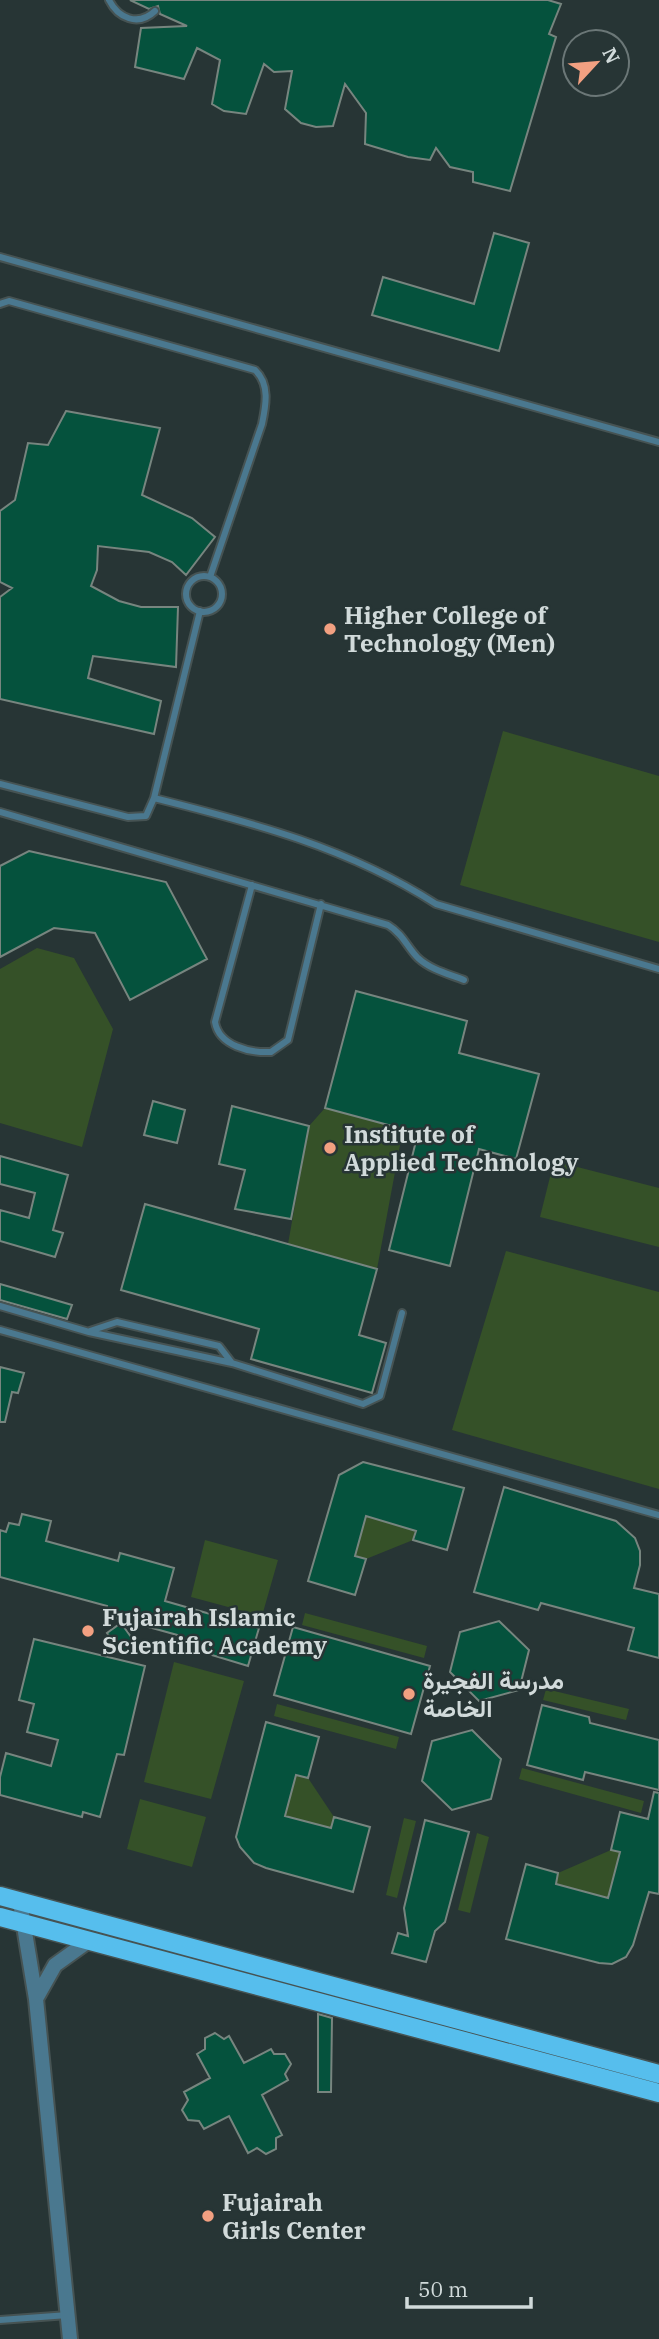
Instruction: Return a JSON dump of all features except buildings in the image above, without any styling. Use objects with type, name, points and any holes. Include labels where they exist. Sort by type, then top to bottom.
[{"type":"main road","points":[[0,1896],[659,2074]]},
{"type":"main road","points":[[0,1917],[659,2093]]},
{"type":"street","points":[[20,1902],[36,1999],[70,2339]]},
{"type":"street","points":[[36,1999],[55,1965],[87,1942]]},
{"type":"lane","points":[[109,0],[119,14],[126,18],[142,19],[155,12]]},
{"type":"lane","points":[[0,257],[659,442]]},
{"type":"lane","points":[[0,304],[9,301],[255,370],[263,378],[266,405],[262,424],[210,577]]},
{"type":"lane","points":[[197,577],[210,577],[220,584],[222,596],[217,607],[200,611],[189,604],[188,586],[197,577]]},
{"type":"lane","points":[[0,784],[138,818],[151,810],[200,611]]},
{"type":"lane","points":[[154,799],[229,815],[326,848],[409,887],[436,904],[659,969]]},
{"type":"lane","points":[[0,812],[388,925],[401,934],[427,965],[464,980]]},
{"type":"lane","points":[[252,885],[215,1022],[220,1036],[232,1045],[271,1052],[288,1040],[321,904]]},
{"type":"lane","points":[[0,1306],[89,1332],[232,1363],[363,1404],[380,1396],[402,1313]]},
{"type":"lane","points":[[89,1332],[117,1321],[219,1346],[232,1363]]},
{"type":"lane","points":[[0,1330],[659,1515]]},
{"type":"lane","points":[[0,2320],[68,2315]]},
{"type":"green space","points":[[503,731],[659,776],[659,942],[460,885]]},
{"type":"green space","points":[[37,948],[74,958],[113,1029],[82,1147],[0,1123],[0,969]]},
{"type":"green space","points":[[325,1108],[403,1129],[377,1269],[288,1244],[309,1126]]},
{"type":"green space","points":[[554,1161],[659,1188],[659,1247],[540,1217]]},
{"type":"green space","points":[[506,1251],[659,1292],[659,1489],[452,1430]]},
{"type":"green space","points":[[366,1516],[415,1531],[413,1540],[366,1559],[355,1556]]},
{"type":"green space","points":[[205,1540],[278,1560],[262,1616],[191,1597]]},
{"type":"green space","points":[[305,1613],[427,1646],[424,1658],[302,1625]]},
{"type":"green space","points":[[174,1662],[244,1681],[211,1799],[144,1782]]},
{"type":"green space","points":[[546,1689],[629,1709],[626,1720],[543,1700]]},
{"type":"green space","points":[[277,1704],[399,1737],[396,1749],[274,1716]]},
{"type":"green space","points":[[522,1768],[644,1801],[641,1813],[519,1779]]},
{"type":"green space","points":[[296,1775],[308,1778],[334,1817],[331,1828],[285,1816]]},
{"type":"green space","points":[[140,1799],[206,1817],[192,1867],[127,1849]]},
{"type":"green space","points":[[404,1818],[416,1821],[397,1898],[386,1895]]},
{"type":"green space","points":[[477,1833],[489,1837],[470,1913],[458,1910]]},
{"type":"green space","points":[[611,1850],[620,1852],[608,1898],[556,1884],[558,1873]]},
{"type":"place","name":"Higher College of Technology (Men)","points":[[330,629]]},
{"type":"place","name":"Institute of Applied Technology","points":[[330,1148]]},
{"type":"place","name":"Fujairah Islamic Scientific Academy","points":[[88,1631]]},
{"type":"place","name":"مدرسة الفجيرة الخاصة","points":[[409,1694]]},
{"type":"place","name":"Fujairah Girls Center","points":[[208,2216]]}]
